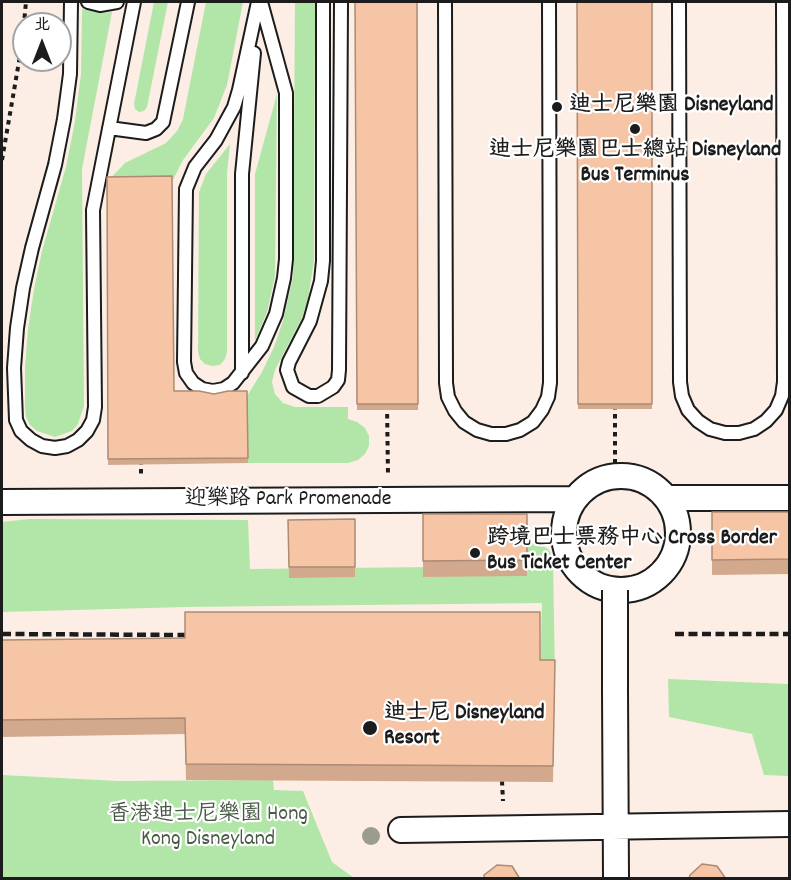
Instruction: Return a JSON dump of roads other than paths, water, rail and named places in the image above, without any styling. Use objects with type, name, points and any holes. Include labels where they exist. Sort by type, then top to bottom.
[{"type":"street","points":[[638,478],[653,486],[666,498],[675,514],[678,532],[676,550],[668,566],[655,579],[639,588],[615,590],[603,588],[587,580],[574,567],[566,551],[563,533],[566,515],[574,499],[587,487],[603,479],[638,478]]},
{"type":"street","points":[[666,498],[789,498]]},
{"type":"street","name":"迎樂路 Park Promenade","points":[[2,502],[574,499]]},
{"type":"street","points":[[615,590],[616,879]]},
{"type":"street","points":[[401,830],[789,824]]},
{"type":"lane","points":[[72,2],[70,74],[64,119],[56,165],[23,288],[14,368],[16,420],[21,431],[42,446],[55,448],[67,446],[83,435],[93,420],[95,407],[93,210],[134,2]]},
{"type":"lane","points":[[88,2],[100,5],[117,2]]},
{"type":"lane","points":[[109,128],[146,133],[156,129],[163,122],[188,2]]},
{"type":"lane","points":[[242,373],[243,174],[259,2]]},
{"type":"lane","points":[[259,2],[286,93],[286,259],[281,296],[262,346],[242,373],[224,389],[213,391],[202,389],[193,382],[186,373],[184,362],[185,202],[189,177],[216,140],[234,107],[259,2]]},
{"type":"lane","points":[[323,2],[323,261],[321,281],[310,321],[287,370],[293,387],[309,396],[318,396],[333,387],[338,380],[339,370],[341,2]]},
{"type":"lane","points":[[445,2],[446,383],[448,398],[459,417],[477,430],[491,434],[506,434],[520,430],[533,422],[548,397],[550,382],[549,2]]},
{"type":"lane","points":[[679,2],[680,382],[682,396],[688,410],[698,421],[710,429],[724,433],[739,433],[760,425],[776,410],[782,396],[784,382],[783,2]]},
{"type":"railway","points":[[2,634],[185,635]]},
{"type":"railway","points":[[675,634],[790,634]]},
{"type":"place","name":"迪士尼樂園 Disneyland","points":[[557,107]]},
{"type":"place","name":"迪士尼樂園巴士總站 Disneyland Bus Terminus","points":[[635,129]]},
{"type":"place","name":"跨境巴士票務中心 Cross Border Bus Ticket Center","points":[[475,553]]},
{"type":"place","name":"迪士尼 Disneyland Resort","points":[[370,728]]},
{"type":"park label","name":"香港迪士尼樂園 Hong Kong Disneyland","points":[[208,828]]}]
